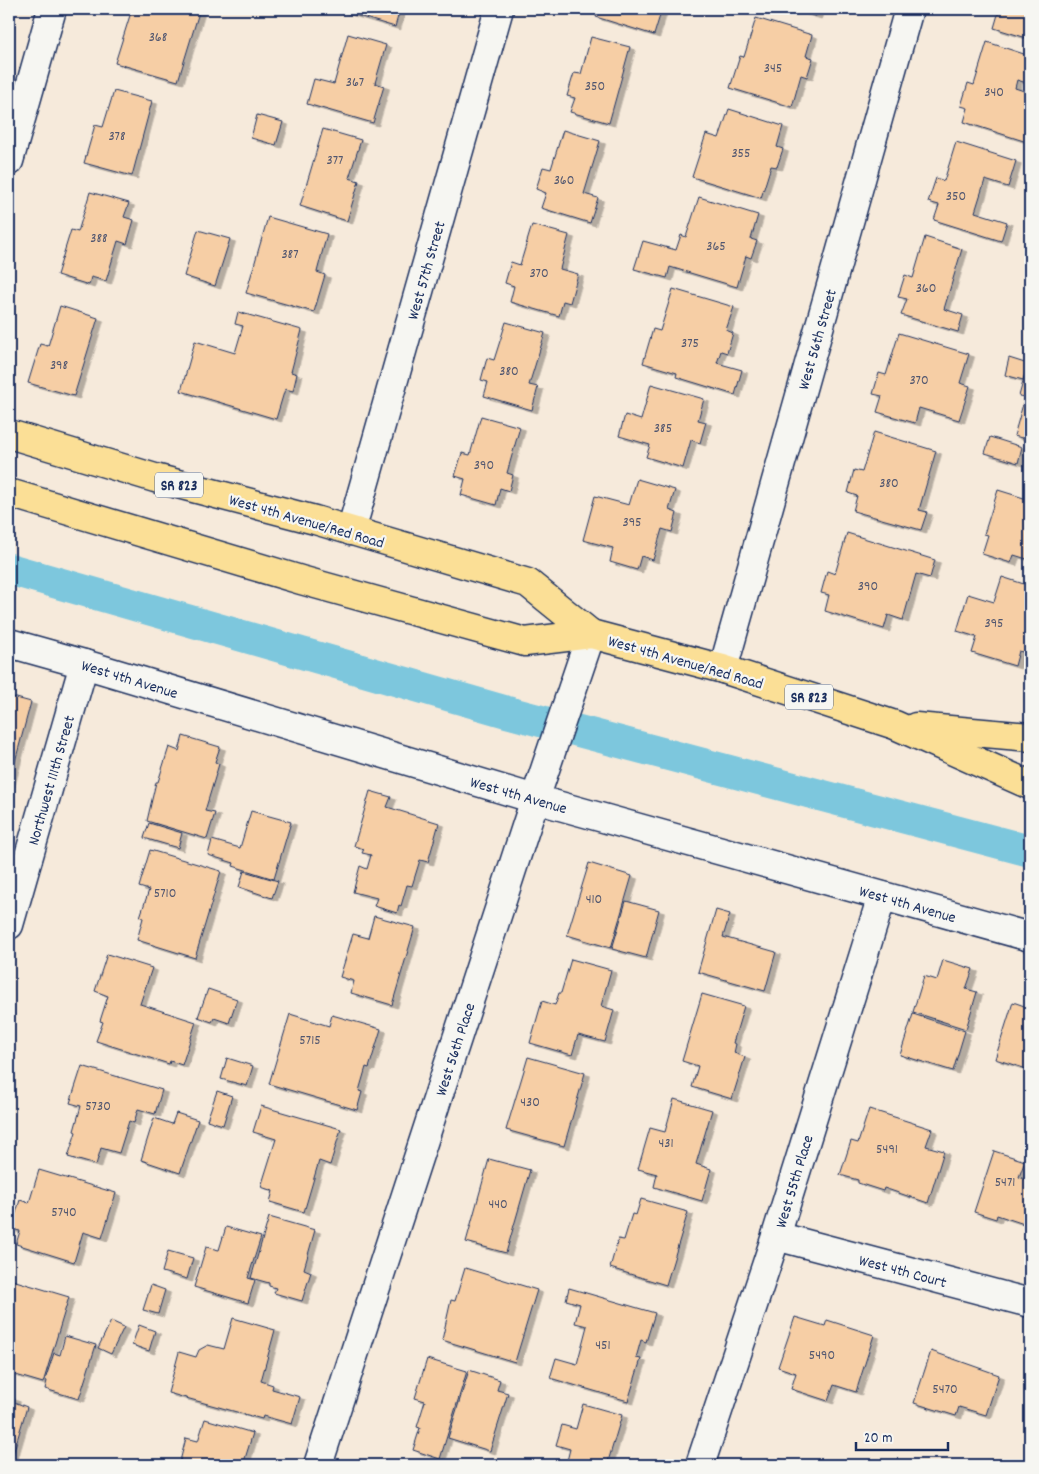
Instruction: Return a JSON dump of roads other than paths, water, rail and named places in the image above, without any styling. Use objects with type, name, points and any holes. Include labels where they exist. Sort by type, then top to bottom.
[{"type":"main road","name":"West 4th Avenue/Red Road","points":[[9,434],[155,478],[315,520],[528,583],[591,634]]},
{"type":"main road","name":"West 4th Avenue/Red Road","points":[[9,493],[301,580],[524,642],[591,634],[723,669],[895,725],[1030,785]]},
{"type":"main road","name":"West 4th Avenue/Red Road","points":[[895,725],[1030,737]]},
{"type":"street","points":[[9,161],[52,9]]},
{"type":"street","name":"West 57th Street","points":[[351,531],[499,9]]},
{"type":"street","name":"West 56th Street","points":[[723,669],[909,9]]},
{"type":"street","name":"West 56th Place","points":[[318,1465],[535,799],[591,634]]},
{"type":"street","name":"West 4th Avenue","points":[[9,643],[535,799],[1030,937]]},
{"type":"street","name":"Northwest 111th Street","points":[[9,925],[84,664]]},
{"type":"street","name":"West 55th Place","points":[[700,1465],[776,1236],[882,896]]},
{"type":"street","name":"West 4th Court","points":[[776,1236],[1030,1303]]},
{"type":"waterway","points":[[9,569],[507,712],[1030,851]]}]
